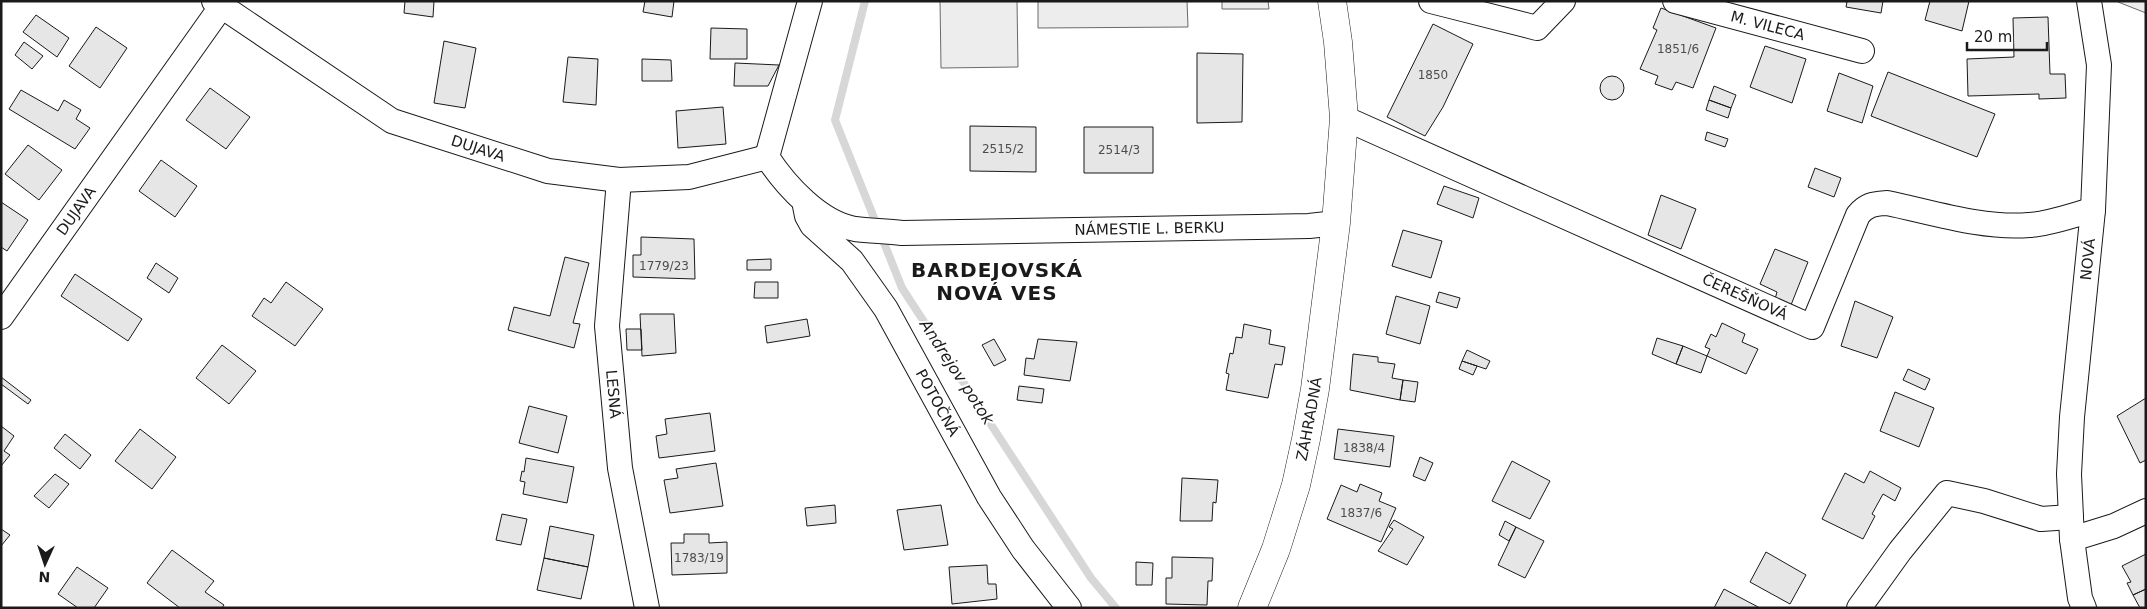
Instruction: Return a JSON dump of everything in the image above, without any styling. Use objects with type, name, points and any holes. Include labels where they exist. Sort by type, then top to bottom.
[{"type":"street","points":[[767,157],[810,1]]},
{"type":"street","points":[[1332,1],[1338,42],[1344,118],[1336,223]]},
{"type":"street","points":[[1431,1],[1537,28],[1563,1]]},
{"type":"street","name":"M. VILECA","points":[[1675,1],[1862,51]]},
{"type":"street","name":"NOVÁ","points":[[2084,608],[2080,598],[2071,528],[2069,474],[2072,416],[2093,210],[2099,64],[2089,1]]},
{"type":"street","name":"DUJAVA","points":[[1,317],[217,4],[392,121],[548,171],[619,180],[690,176],[767,157]]},
{"type":"street","name":"ČEREŠŇOVÁ","points":[[1344,118],[1812,327],[1858,215],[1865,206],[1887,203],[1987,224],[2010,226],[2030,225],[2093,210]]},
{"type":"street","name":"NÁMESTIE L. BERKU","points":[[767,157],[790,188],[804,201],[828,217],[853,228],[902,233],[1309,226],[1336,223]]},
{"type":"street","name":"LESNÁ","points":[[619,180],[607,326],[620,468],[647,608]]},
{"type":"street","name":"POTOČNÁ","points":[[804,201],[807,216],[812,225],[852,261],[886,309],[989,497],[1024,549],[1069,608]]},
{"type":"street","name":"ZÁHRADNÁ","points":[[1252,608],[1276,549],[1296,485],[1306,439],[1336,223]]},
{"type":"street","points":[[1859,608],[1947,493],[1984,501],[2071,528],[2114,526],[2146,511]]},
{"type":"shaded area","points":[[940,1],[1017,1],[1018,67],[941,68]]},
{"type":"shaded area","points":[[1038,1],[1187,1],[1188,27],[1038,28]]},
{"type":"shaded area","points":[[1222,1],[1268,1],[1269,9],[1222,9]]},
{"type":"shaded area","points":[[2146,1],[2146,13],[2118,2]]},
{"type":"building","points":[[405,1],[434,1],[433,17],[404,13]]},
{"type":"building","points":[[645,1],[674,1],[672,17],[643,12]]},
{"type":"building","points":[[1842,1],[1883,1],[1881,13],[1846,7],[1847,2]]},
{"type":"building","points":[[1930,1],[1969,1],[1962,31],[1925,20]]},
{"type":"building","points":[[1661,8],[1716,28],[1693,88],[1676,82],[1672,90],[1655,84],[1658,76],[1640,69],[1657,30],[1653,28]]},
{"type":"building","points":[[36,15],[69,38],[57,57],[23,32]]},
{"type":"building","points":[[2048,17],[2050,74],[2065,74],[2066,98],[2039,99],[2039,94],[1968,96],[1967,59],[2014,57],[2013,18]]},
{"type":"building","points":[[1433,24],[1473,44],[1443,107],[1425,136],[1387,117]]},
{"type":"building","points":[[96,27],[127,48],[100,88],[69,66]]},
{"type":"building","points":[[711,28],[747,29],[747,59],[710,59]]},
{"type":"building","points":[[444,41],[476,48],[465,108],[434,103]]},
{"type":"building","points":[[24,42],[43,56],[32,69],[15,55]]},
{"type":"building","points":[[1765,46],[1806,59],[1792,103],[1750,87]]},
{"type":"building","points":[[1197,53],[1243,54],[1242,122],[1197,123]]},
{"type":"building","points":[[568,57],[598,59],[596,105],[563,102]]},
{"type":"building","points":[[642,59],[671,60],[672,81],[642,81]]},
{"type":"building","points":[[735,63],[779,65],[768,86],[734,86]]},
{"type":"building","points":[[1888,72],[1995,114],[1977,157],[1871,116]]},
{"type":"building","points":[[1839,73],[1873,86],[1862,123],[1827,111]]},
{"type":"building","points":[[1607,76],[1617,76],[1624,83],[1624,93],[1617,100],[1607,100],[1600,93],[1600,83]]},
{"type":"building","points":[[1714,86],[1736,95],[1731,108],[1709,100]]},
{"type":"building","points":[[210,88],[250,117],[226,149],[186,120]]},
{"type":"building","points":[[21,90],[58,111],[64,100],[81,110],[76,119],[90,128],[75,149],[9,109]]},
{"type":"building","points":[[1709,100],[1731,108],[1728,118],[1706,110]]},
{"type":"building","points":[[723,107],[726,144],[678,148],[676,111]]},
{"type":"building","points":[[970,126],[1036,127],[1036,172],[970,171]]},
{"type":"building","points":[[1084,127],[1153,127],[1153,173],[1084,173]]},
{"type":"building","points":[[1707,132],[1728,139],[1725,147],[1705,140]]},
{"type":"building","points":[[28,145],[62,170],[39,200],[5,174]]},
{"type":"building","points":[[161,160],[197,186],[175,217],[139,191]]},
{"type":"building","points":[[1815,168],[1841,178],[1834,197],[1808,187]]},
{"type":"building","points":[[1444,186],[1479,198],[1473,218],[1437,204]]},
{"type":"building","points":[[1661,195],[1696,209],[1681,249],[1648,235]]},
{"type":"building","points":[[1,202],[28,220],[7,251],[1,247]]},
{"type":"building","points":[[1403,230],[1442,241],[1431,278],[1392,266]]},
{"type":"building","points":[[641,237],[694,239],[695,279],[633,277],[633,255],[641,255]]},
{"type":"building","points":[[1775,249],[1808,262],[1791,305],[1775,299],[1777,292],[1760,284]]},
{"type":"building","points":[[565,257],[589,263],[573,323],[580,324],[574,348],[508,330],[514,307],[550,316]]},
{"type":"building","points":[[771,259],[771,270],[747,270],[747,260]]},
{"type":"building","points":[[156,263],[178,278],[169,293],[147,278]]},
{"type":"building","points":[[75,274],[142,319],[128,341],[61,296]]},
{"type":"building","points":[[286,282],[323,309],[295,346],[252,316],[264,298],[271,303]]},
{"type":"building","points":[[755,282],[778,282],[778,298],[754,298]]},
{"type":"building","points":[[1439,292],[1460,298],[1457,308],[1436,302]]},
{"type":"building","points":[[1396,296],[1430,306],[1420,344],[1386,334]]},
{"type":"building","points":[[1855,301],[1893,317],[1877,358],[1841,346]]},
{"type":"building","points":[[640,314],[674,314],[676,353],[642,356]]},
{"type":"building","points":[[807,319],[810,336],[767,343],[765,326]]},
{"type":"building","points":[[1722,323],[1745,334],[1742,342],[1758,349],[1746,374],[1707,356],[1710,349],[1705,347],[1711,334],[1716,337]]},
{"type":"building","points":[[1244,324],[1271,330],[1269,344],[1285,347],[1282,365],[1275,364],[1268,398],[1226,390],[1229,374],[1226,373],[1230,353],[1233,354],[1236,337],[1242,338]]},
{"type":"building","points":[[626,329],[641,329],[642,350],[627,350]]},
{"type":"building","points":[[1657,338],[1683,346],[1676,364],[1652,354]]},
{"type":"building","points":[[994,339],[1006,360],[994,366],[982,345]]},
{"type":"building","points":[[1038,339],[1077,342],[1070,381],[1024,375],[1026,358],[1034,359]]},
{"type":"building","points":[[222,345],[256,371],[229,404],[196,378]]},
{"type":"building","points":[[1683,346],[1707,356],[1701,373],[1676,364]]},
{"type":"building","points":[[1467,350],[1490,361],[1486,369],[1462,361]]},
{"type":"building","points":[[1353,354],[1378,357],[1378,362],[1395,364],[1392,378],[1403,380],[1400,400],[1350,390]]},
{"type":"building","points":[[1462,361],[1477,366],[1473,375],[1459,369]]},
{"type":"building","points":[[1908,369],[1930,379],[1925,390],[1903,380]]},
{"type":"building","points":[[1,377],[31,400],[28,404],[1,384]]},
{"type":"building","points":[[1403,380],[1418,382],[1415,402],[1400,400]]},
{"type":"building","points":[[1019,386],[1044,389],[1042,403],[1017,400]]},
{"type":"building","points":[[1895,392],[1934,408],[1919,447],[1880,431]]},
{"type":"building","points":[[2146,398],[2146,460],[2140,463],[2117,416]]},
{"type":"building","points":[[529,406],[567,416],[558,453],[519,443]]},
{"type":"building","points":[[710,413],[715,451],[659,458],[656,436],[667,434],[665,419]]},
{"type":"building","points":[[1,426],[14,436],[4,451],[10,455],[1,466]]},
{"type":"building","points":[[140,429],[176,457],[152,489],[115,461]]},
{"type":"building","points":[[1338,429],[1394,436],[1390,467],[1334,459]]},
{"type":"building","points":[[65,434],[91,455],[80,469],[54,448]]},
{"type":"building","points":[[1420,457],[1433,463],[1425,481],[1413,476]]},
{"type":"building","points":[[526,458],[574,467],[567,503],[523,494],[525,482],[520,481],[522,471],[524,472]]},
{"type":"building","points":[[1512,461],[1550,481],[1530,519],[1492,501]]},
{"type":"building","points":[[716,463],[723,506],[670,513],[664,480],[678,478],[676,469]]},
{"type":"building","points":[[1870,471],[1901,488],[1895,501],[1883,494],[1872,514],[1875,516],[1863,539],[1822,519],[1845,473],[1864,483]]},
{"type":"building","points":[[55,474],[69,484],[49,508],[34,496]]},
{"type":"building","points":[[1182,478],[1218,480],[1216,503],[1213,502],[1212,521],[1180,521]]},
{"type":"building","points":[[1360,484],[1382,493],[1379,501],[1396,508],[1381,542],[1327,519],[1341,485],[1357,492]]},
{"type":"building","points":[[835,505],[836,523],[807,526],[805,508]]},
{"type":"building","points":[[941,505],[948,545],[904,550],[897,510]]},
{"type":"building","points":[[502,514],[527,519],[521,545],[496,540]]},
{"type":"building","points":[[1394,520],[1424,537],[1407,565],[1378,551],[1393,529],[1389,527]]},
{"type":"building","points":[[1505,521],[1516,527],[1509,541],[1499,535]]},
{"type":"building","points":[[550,526],[594,535],[588,567],[544,558]]},
{"type":"building","points":[[1516,527],[1544,541],[1525,578],[1498,565]]},
{"type":"building","points":[[1,529],[10,535],[1,546]]},
{"type":"building","points":[[684,534],[709,534],[709,543],[727,542],[727,573],[672,575],[671,543],[684,543]]},
{"type":"building","points":[[172,550],[214,581],[205,592],[224,605],[222,608],[180,608],[147,583]]},
{"type":"building","points":[[1766,552],[1806,575],[1790,604],[1750,582]]},
{"type":"building","points":[[2146,554],[2146,589],[2133,595],[2127,583],[2131,582],[2122,566]]},
{"type":"building","points":[[1172,557],[1213,558],[1212,581],[1208,581],[1207,605],[1166,604],[1166,578],[1172,578]]},
{"type":"building","points":[[544,558],[588,567],[581,599],[537,590]]},
{"type":"building","points":[[1136,562],[1153,563],[1152,585],[1136,585]]},
{"type":"building","points":[[987,565],[988,584],[996,584],[997,599],[952,604],[949,567]]},
{"type":"building","points":[[77,567],[108,588],[94,608],[78,608],[58,594]]},
{"type":"building","points":[[1724,589],[1760,608],[1714,608]]},
{"type":"building","points":[[2146,589],[2146,608],[2140,608],[2133,595]]},
{"type":"waterway","name":"Andrejov potok","points":[[865,1],[835,120],[902,288],[1091,578],[1116,608]]},
{"type":"district","name":"BARDEJOVSKÁ NOVÁ VES","points":[[997,282]]}]
